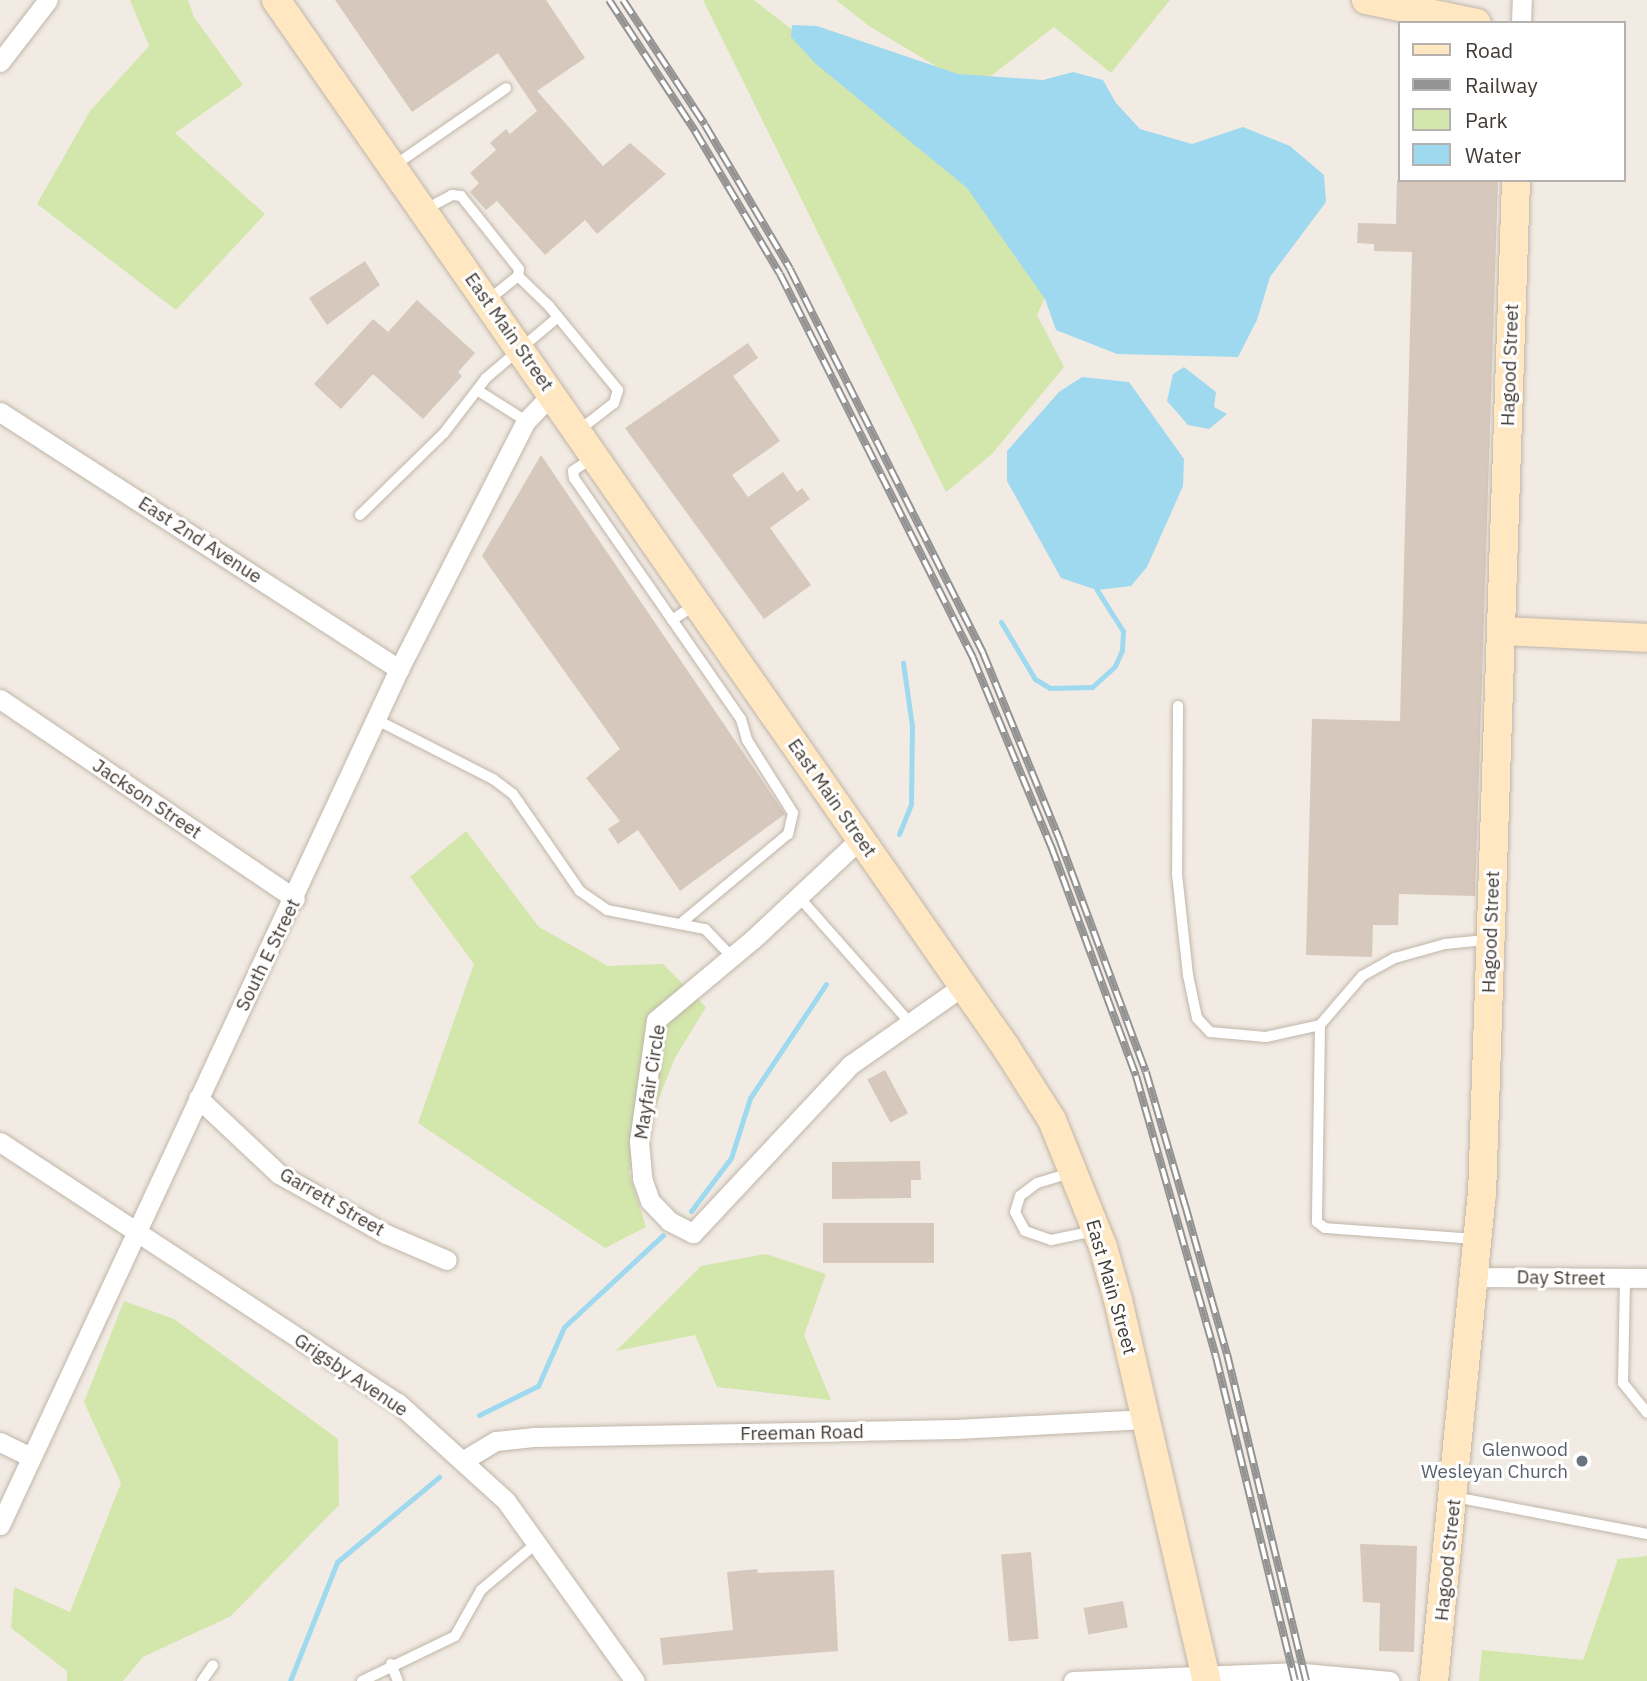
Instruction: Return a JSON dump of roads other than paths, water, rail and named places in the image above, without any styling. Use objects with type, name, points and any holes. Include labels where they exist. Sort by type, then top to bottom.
[{"type":"main road","name":"East Main Street","points":[[275,0],[578,431],[584,463],[697,603],[1036,1093],[1074,1172],[1097,1231],[1146,1419],[1206,1678]]},
{"type":"main road","points":[[1366,0],[1466,21]]},
{"type":"main road","name":"Hagood Street","points":[[1434,1681],[1476,1277],[1491,940],[1516,182]]},
{"type":"main road","points":[[1502,631],[1647,638]]},
{"type":"street","points":[[0,62],[48,0]]},
{"type":"street","points":[[1521,21],[1522,0]]},
{"type":"street","name":"South E Street","points":[[0,1525],[135,1231],[295,899],[399,669],[526,421],[552,394]]},
{"type":"street","name":"East 2nd Avenue","points":[[0,412],[399,669]]},
{"type":"street","name":"Jackson Street","points":[[0,698],[295,899]]},
{"type":"street","name":"Mayfair Circle","points":[[860,839],[799,897],[656,1020],[639,1141],[642,1178],[650,1201],[669,1221],[693,1233],[850,1065],[963,986]]},
{"type":"street","name":"Garrett Street","points":[[198,1098],[279,1174],[386,1234],[447,1260]]},
{"type":"street","name":"Grigsby Avenue","points":[[0,1142],[398,1403],[464,1460],[538,1541],[635,1681]]},
{"type":"street","name":"Day Street","points":[[1476,1277],[1647,1278]]},
{"type":"street","name":"Freeman Road","points":[[464,1460],[496,1441],[533,1437],[956,1429],[1146,1419]]},
{"type":"street","points":[[0,1442],[29,1457]]},
{"type":"street","points":[[1073,1681],[1206,1678],[1293,1672],[1390,1681]]},
{"type":"lane","points":[[392,167],[506,88]]},
{"type":"lane","points":[[423,211],[452,195],[461,196],[519,268],[518,276],[487,301]]},
{"type":"lane","points":[[518,276],[558,317],[618,390],[614,402],[578,431]]},
{"type":"lane","points":[[360,515],[403,477],[477,390],[519,347],[558,317]]},
{"type":"lane","points":[[477,390],[526,421]]},
{"type":"lane","points":[[584,463],[672,620],[741,719],[747,740],[793,813],[788,834],[680,924]]},
{"type":"lane","points":[[672,620],[697,603]]},
{"type":"lane","points":[[1178,706],[1177,874],[1197,1018],[1210,1032],[1266,1037],[1320,1025],[1362,976],[1395,958],[1445,944],[1491,940]]},
{"type":"lane","points":[[377,720],[493,779],[513,794],[580,891],[607,910],[705,929],[731,956]]},
{"type":"lane","points":[[799,897],[909,1023]]},
{"type":"lane","points":[[1320,1025],[1317,1222],[1325,1228],[1478,1240]]},
{"type":"lane","points":[[1074,1172],[1037,1183],[1020,1196],[1015,1212],[1025,1231],[1051,1240],[1097,1231]]},
{"type":"lane","points":[[1625,1279],[1623,1383],[1647,1413]]},
{"type":"lane","points":[[1455,1496],[1647,1533]]},
{"type":"lane","points":[[362,1681],[391,1664],[455,1636],[481,1590],[538,1541]]},
{"type":"lane","points":[[391,1664],[398,1681]]},
{"type":"lane","points":[[202,1681],[213,1665]]},
{"type":"water","points":[[792,25],[817,26],[958,74],[1043,80],[1073,72],[1103,80],[1116,103],[1140,129],[1192,144],[1243,127],[1290,146],[1324,175],[1326,202],[1270,277],[1257,320],[1238,357],[1117,354],[1056,330],[1045,299],[967,188],[816,64],[791,37]]},
{"type":"water","points":[[1184,367],[1216,392],[1214,407],[1227,414],[1209,429],[1188,425],[1167,401],[1173,374]]},
{"type":"water","points":[[1082,377],[1129,382],[1184,459],[1183,486],[1147,567],[1131,586],[1097,590],[1061,578],[1007,481],[1007,451],[1059,392]]},
{"type":"waterway","points":[[1001,622],[1035,679],[1050,688],[1092,687],[1115,666],[1122,650],[1123,631],[1097,590]]},
{"type":"waterway","points":[[899,834],[911,804],[912,726],[903,663]]},
{"type":"waterway","points":[[691,1211],[731,1158],[750,1098],[826,984]]},
{"type":"waterway","points":[[479,1415],[538,1386],[564,1327],[663,1235]]},
{"type":"waterway","points":[[290,1681],[337,1562],[439,1477]]},
{"type":"railway","points":[[609,0],[695,131],[780,274],[973,658],[1051,846],[1136,1076],[1216,1357],[1295,1681]]},
{"type":"railway","points":[[623,0],[705,125],[790,269],[983,653],[1060,841],[1146,1072],[1185,1205],[1227,1354],[1306,1681]]},
{"type":"place","name":"Glenwood Wesleyan Church","points":[[1582,1461]]}]
